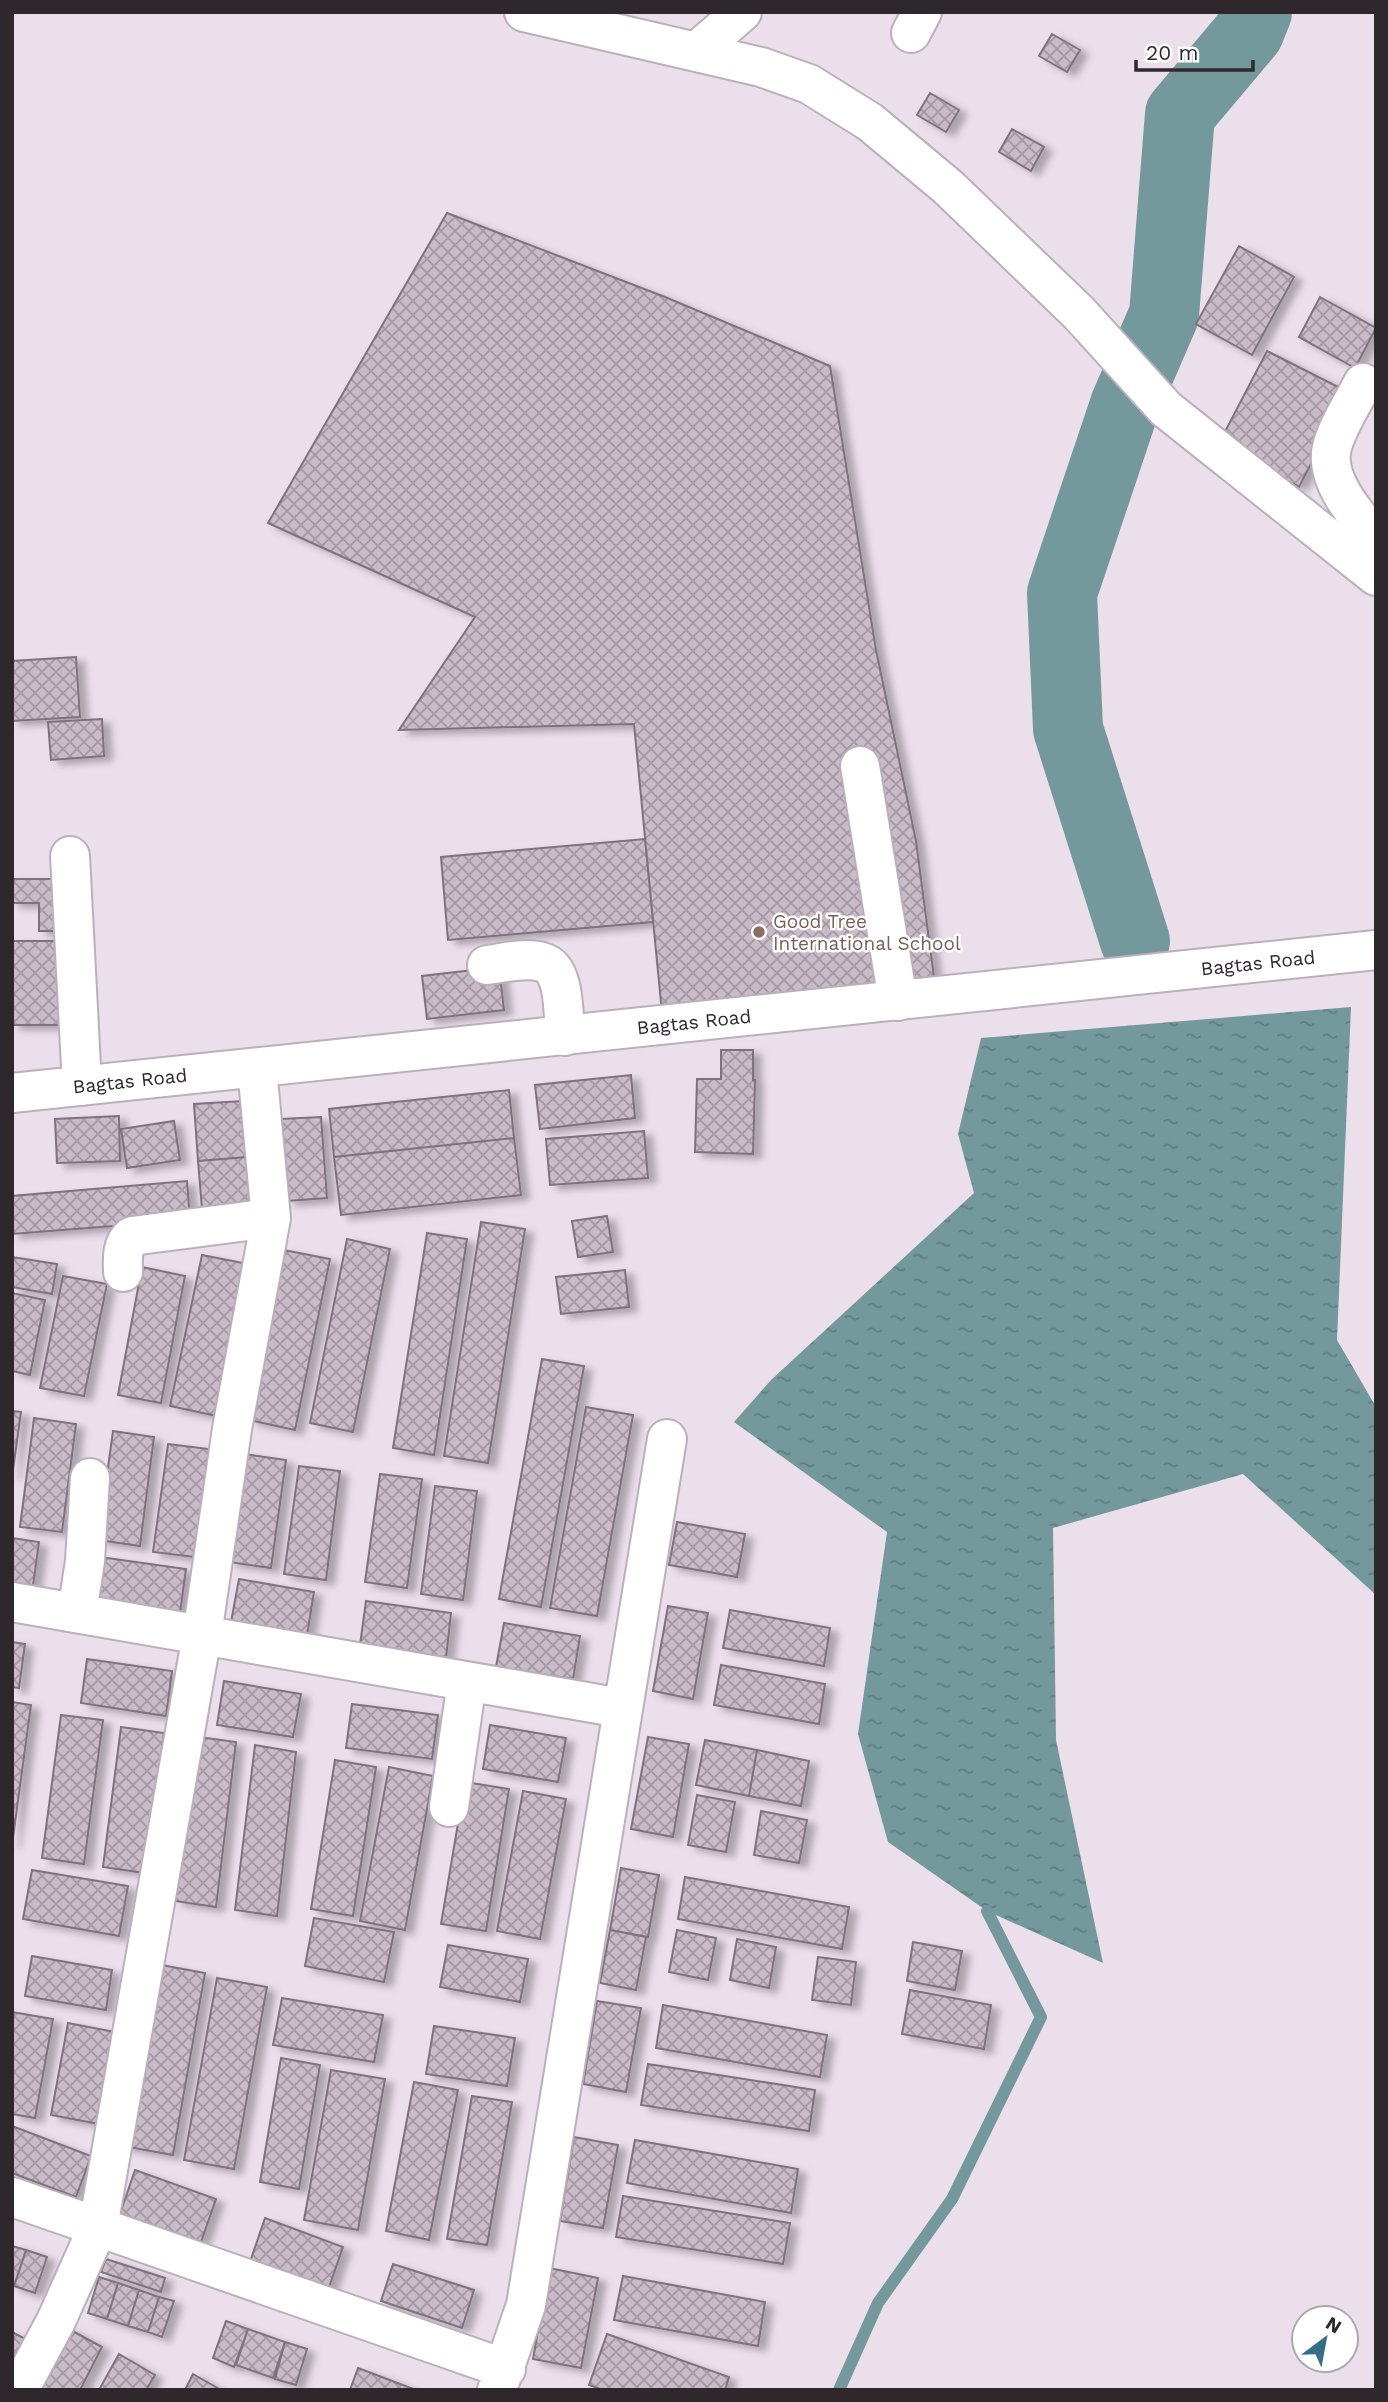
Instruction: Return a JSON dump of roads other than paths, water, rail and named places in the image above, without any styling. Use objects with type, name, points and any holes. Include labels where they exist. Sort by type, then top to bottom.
[{"type":"street","points":[[524,12],[761,67],[809,84],[870,121],[948,187],[1079,313],[1166,409],[1376,576]]},
{"type":"street","points":[[696,52],[742,12]]},
{"type":"street","points":[[1363,383],[1332,449],[1332,470],[1352,512],[1376,538]]},
{"type":"street","points":[[860,766],[898,1001]]},
{"type":"street","points":[[70,856],[82,1086]]},
{"type":"street","name":"Bagtas Road","points":[[12,1093],[1376,950]]},
{"type":"street","points":[[487,965],[530,960],[544,962],[554,970],[561,986],[565,1036]]},
{"type":"street","points":[[19,2390],[55,2321],[98,2227],[202,1635],[232,1429],[271,1218],[257,1068]]},
{"type":"street","points":[[123,1272],[124,1250],[127,1240],[132,1236],[271,1218]]},
{"type":"street","points":[[12,2197],[502,2379],[526,2305],[667,1438]]},
{"type":"street","points":[[76,1613],[85,1561],[90,1478]]},
{"type":"street","points":[[12,1602],[621,1708]]},
{"type":"street","points":[[449,1807],[467,1681]]},
{"type":"water","points":[[1351,1007],[1337,1340],[1376,1407],[1376,1595],[1243,1474],[1053,1528],[1056,1740],[1103,1963],[987,1911],[888,1842],[858,1734],[887,1532],[734,1422],[771,1380],[974,1193],[958,1134],[981,1038]]},
{"type":"waterway","points":[[1135,941],[1068,729],[1062,593],[1125,405],[1164,315],[1180,114],[1249,32],[1257,12]]},
{"type":"waterway","points":[[839,2390],[878,2303],[952,2199],[1041,2017],[987,1911]]},
{"type":"place","name":"Good Tree International School","points":[[759,932]]}]
